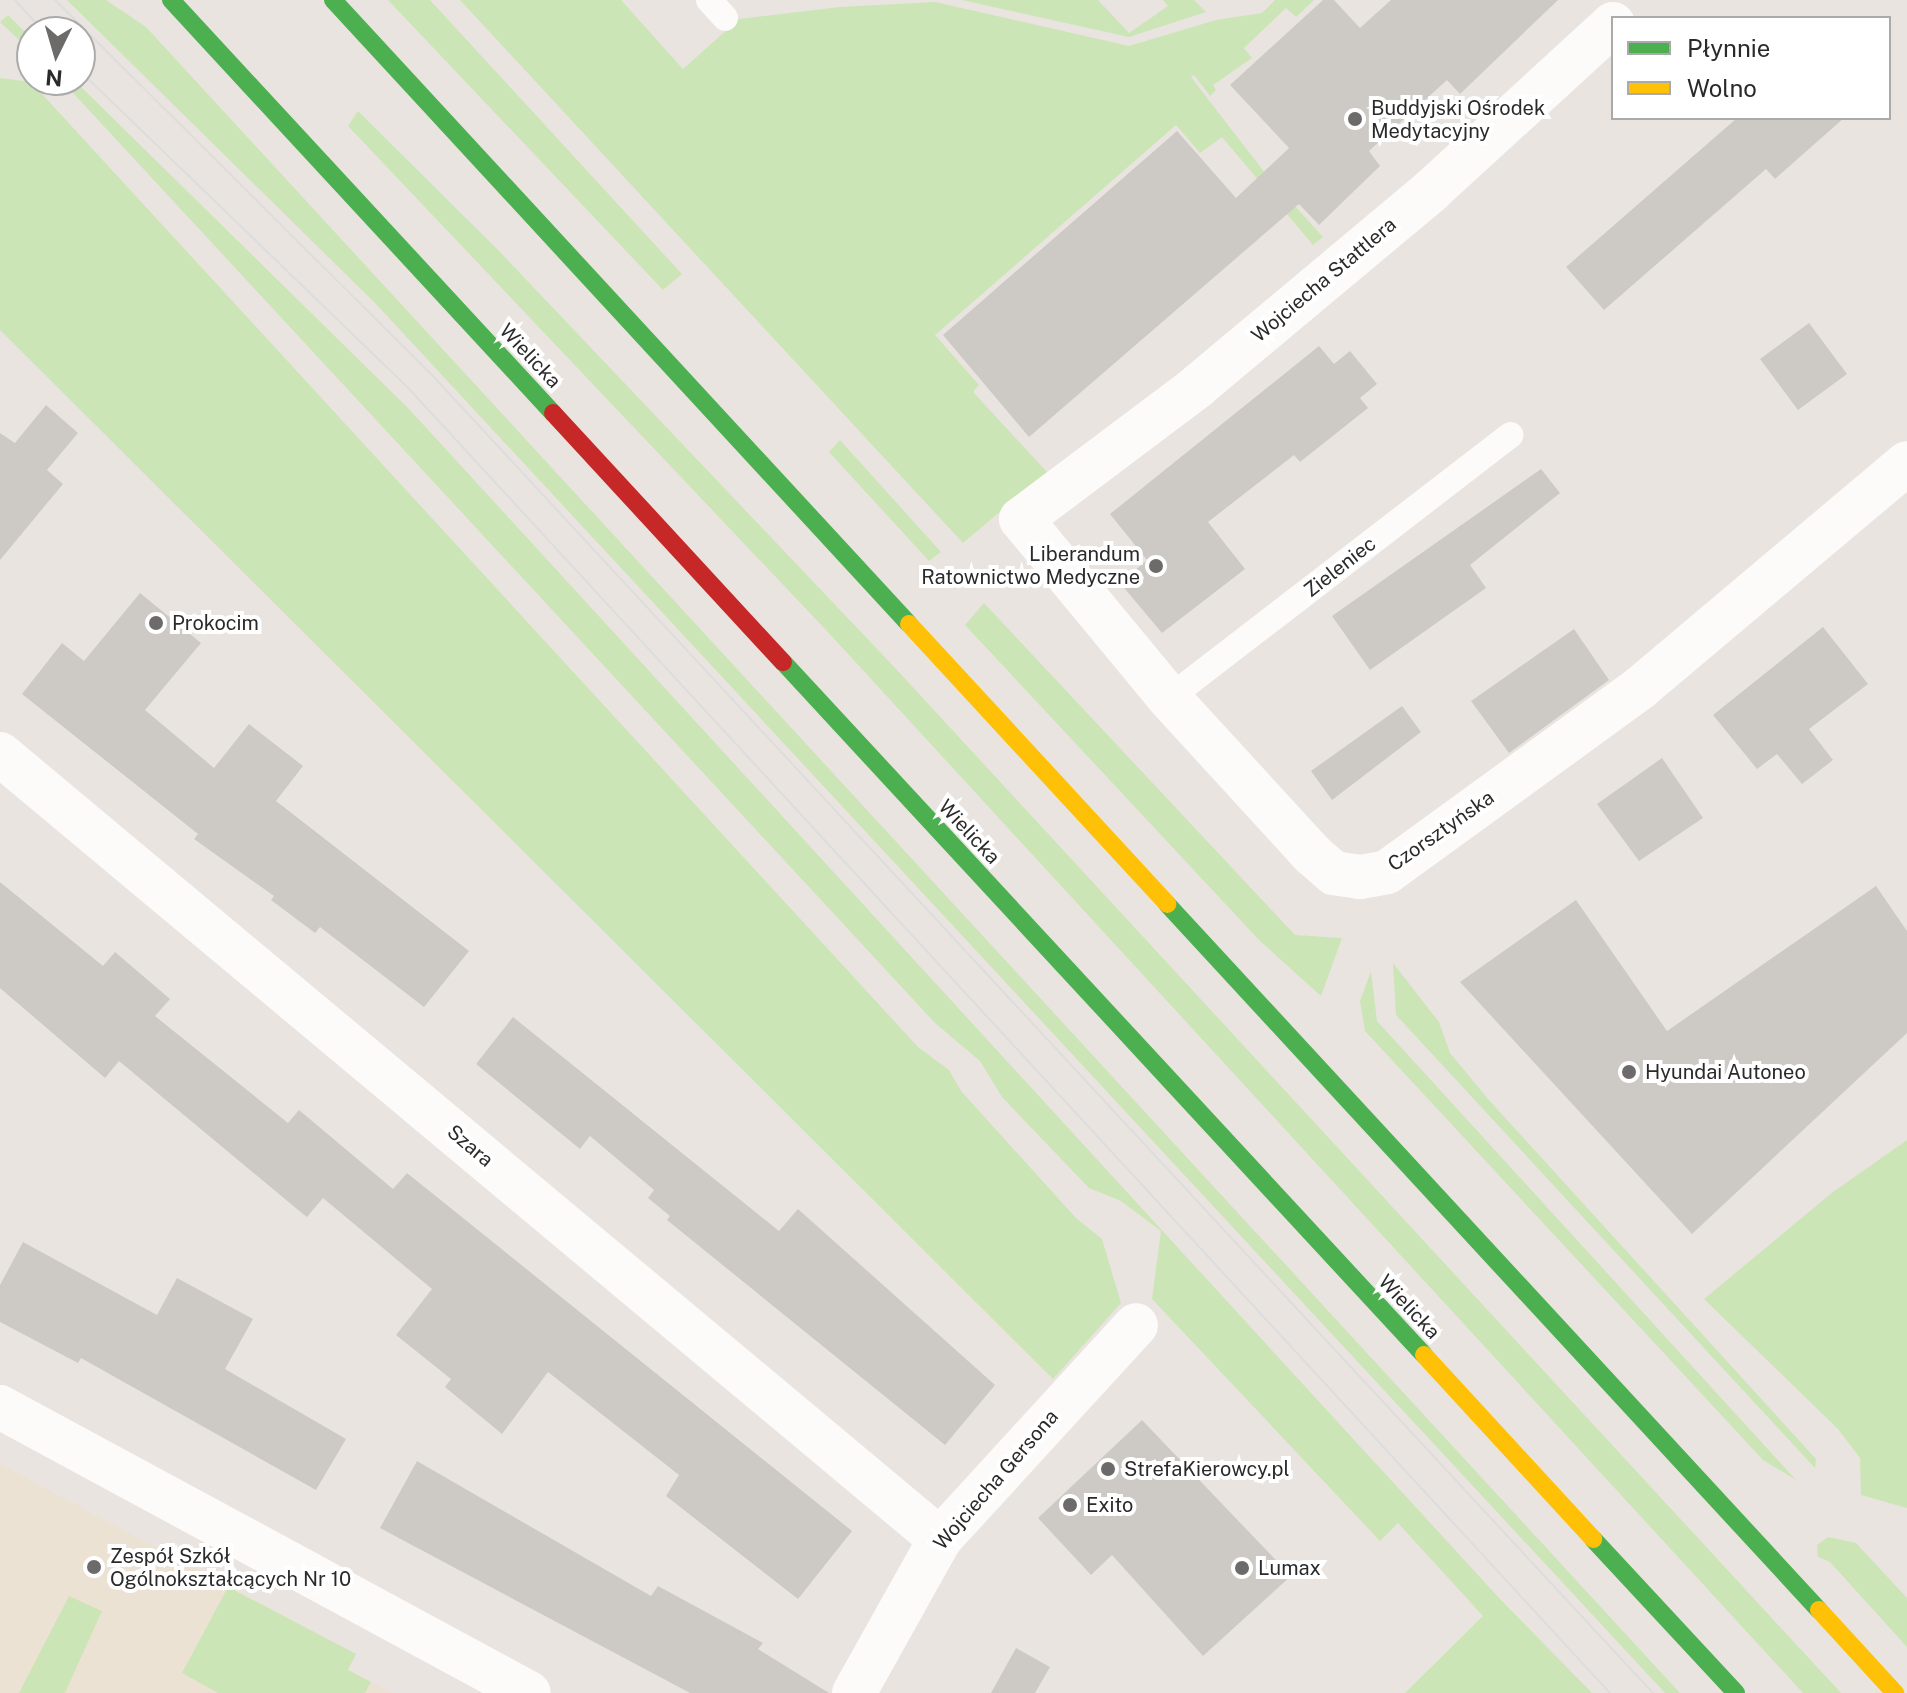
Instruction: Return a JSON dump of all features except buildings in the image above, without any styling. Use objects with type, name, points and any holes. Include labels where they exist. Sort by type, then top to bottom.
[{"type":"main road","name":"Wielicka","points":[[171,0],[1736,1693]]},
{"type":"main road","points":[[333,0],[1895,1693]]},
{"type":"street","points":[[1621,16],[1639,0]]},
{"type":"street","name":"Wojciecha Stattlera","points":[[1021,519],[1197,387],[1431,191],[1611,26]]},
{"type":"street","name":"Czorsztyńska","points":[[1021,519],[1169,698],[1334,873],[1360,877],[1387,872],[1640,688],[1907,463]]},
{"type":"street","name":"Szara","points":[[0,754],[940,1539]]},
{"type":"street","name":"Wojciecha Gersona","points":[[854,1693],[940,1539],[1136,1325]]},
{"type":"street","points":[[0,1407],[529,1693]]},
{"type":"lane","name":"Zieleniec","points":[[1169,698],[1511,435]]},
{"type":"shaded area","name":"Zespół Szkół Ogólnokształcących Nr 10","points":[[0,1464],[356,1654],[348,1670],[392,1693],[0,1693]]},
{"type":"green space","points":[[67,0],[106,0],[146,27],[1680,1693],[1665,1693],[376,304],[96,29],[96,16],[83,16]]},
{"type":"green space","points":[[388,0],[430,0],[682,274],[663,290]]},
{"type":"green space","points":[[460,0],[621,0],[683,69],[739,19],[840,7],[935,2],[1129,46],[1216,20],[1262,13],[1275,0],[1314,0],[1296,17],[1286,8],[1244,48],[1252,58],[1213,85],[1216,90],[1210,96],[1194,75],[1191,77],[1265,173],[1323,237],[1313,245],[1222,137],[1200,153],[1176,125],[935,335],[979,385],[973,392],[1047,472],[963,543]]},
{"type":"green space","points":[[962,0],[1098,0],[1129,33],[1168,6],[1163,0],[1194,0],[1206,12],[1129,37]]},
{"type":"green space","points":[[8,15],[16,23],[16,37],[0,22]]},
{"type":"green space","points":[[0,78],[16,80],[16,96],[44,96],[918,1047],[949,1070],[961,1091],[1076,1218],[1102,1239],[1121,1303],[1053,1379],[0,330]]},
{"type":"green space","points":[[76,96],[90,96],[409,409],[1500,1599],[1592,1693],[1405,1693],[1483,1616],[1398,1523],[1380,1541],[1152,1299],[1161,1231],[1121,1201],[1089,1188],[1002,1097],[980,1061],[935,1023]]},
{"type":"green space","points":[[358,111],[500,252],[897,670],[1841,1693],[1803,1693],[826,630],[348,126]]},
{"type":"green space","points":[[840,440],[941,552],[929,561],[829,452]]},
{"type":"green space","points":[[984,603],[1295,935],[1342,938],[1321,996],[1260,941],[965,625]]},
{"type":"green space","points":[[1393,963],[1439,1022],[1450,1053],[1488,1099],[1816,1459],[1815,1468],[1396,1015]]},
{"type":"green space","points":[[1371,971],[1377,1021],[1796,1480],[1763,1460],[1365,1031],[1360,1001]]},
{"type":"green space","points":[[1907,1140],[1907,1508],[1861,1495],[1860,1458],[1838,1429],[1704,1299],[1833,1192]]},
{"type":"green space","points":[[1828,1537],[1856,1543],[1907,1598],[1907,1647],[1830,1562],[1818,1557],[1817,1545]]},
{"type":"green space","points":[[228,1587],[356,1654],[348,1670],[371,1682],[365,1693],[218,1693],[182,1673]]},
{"type":"green space","points":[[69,1596],[102,1611],[65,1693],[19,1693]]},
{"type":"tram line","points":[[15,0],[30,16]]},
{"type":"tram line","points":[[55,0],[431,374],[1653,1693]]},
{"type":"tram line","points":[[96,86],[411,391],[1610,1693]]},
{"type":"traffic: fast","points":[[171,0],[553,413]]},
{"type":"traffic: fast","points":[[333,0],[909,624]]},
{"type":"traffic: fast","points":[[783,662],[1424,1355]]},
{"type":"traffic: fast","points":[[1167,904],[1819,1610]]},
{"type":"traffic: fast","points":[[1593,1539],[1736,1693]]},
{"type":"traffic: slow","points":[[909,624],[1167,904]]},
{"type":"traffic: slow","points":[[1424,1355],[1593,1539]]},
{"type":"traffic: slow","points":[[1819,1610],[1895,1693]]},
{"type":"traffic: jam","points":[[553,413],[783,662]]},
{"type":"place","name":"Buddyjski Ośrodek Medytacyjny","points":[[1355,119]]},
{"type":"place","name":"Liberandum Ratownictwo Medyczne","points":[[1156,566]]},
{"type":"place","name":"Prokocim","points":[[156,623]]},
{"type":"place","name":"Hyundai Autoneo","points":[[1629,1072]]},
{"type":"place","name":"StrefaKierowcy.pl","points":[[1108,1469]]},
{"type":"place","name":"Exito","points":[[1070,1505]]},
{"type":"place","name":"Zespół Szkół Ogólnokształcących Nr 10","points":[[94,1567]]},
{"type":"place","name":"Lumax","points":[[1242,1568]]}]
